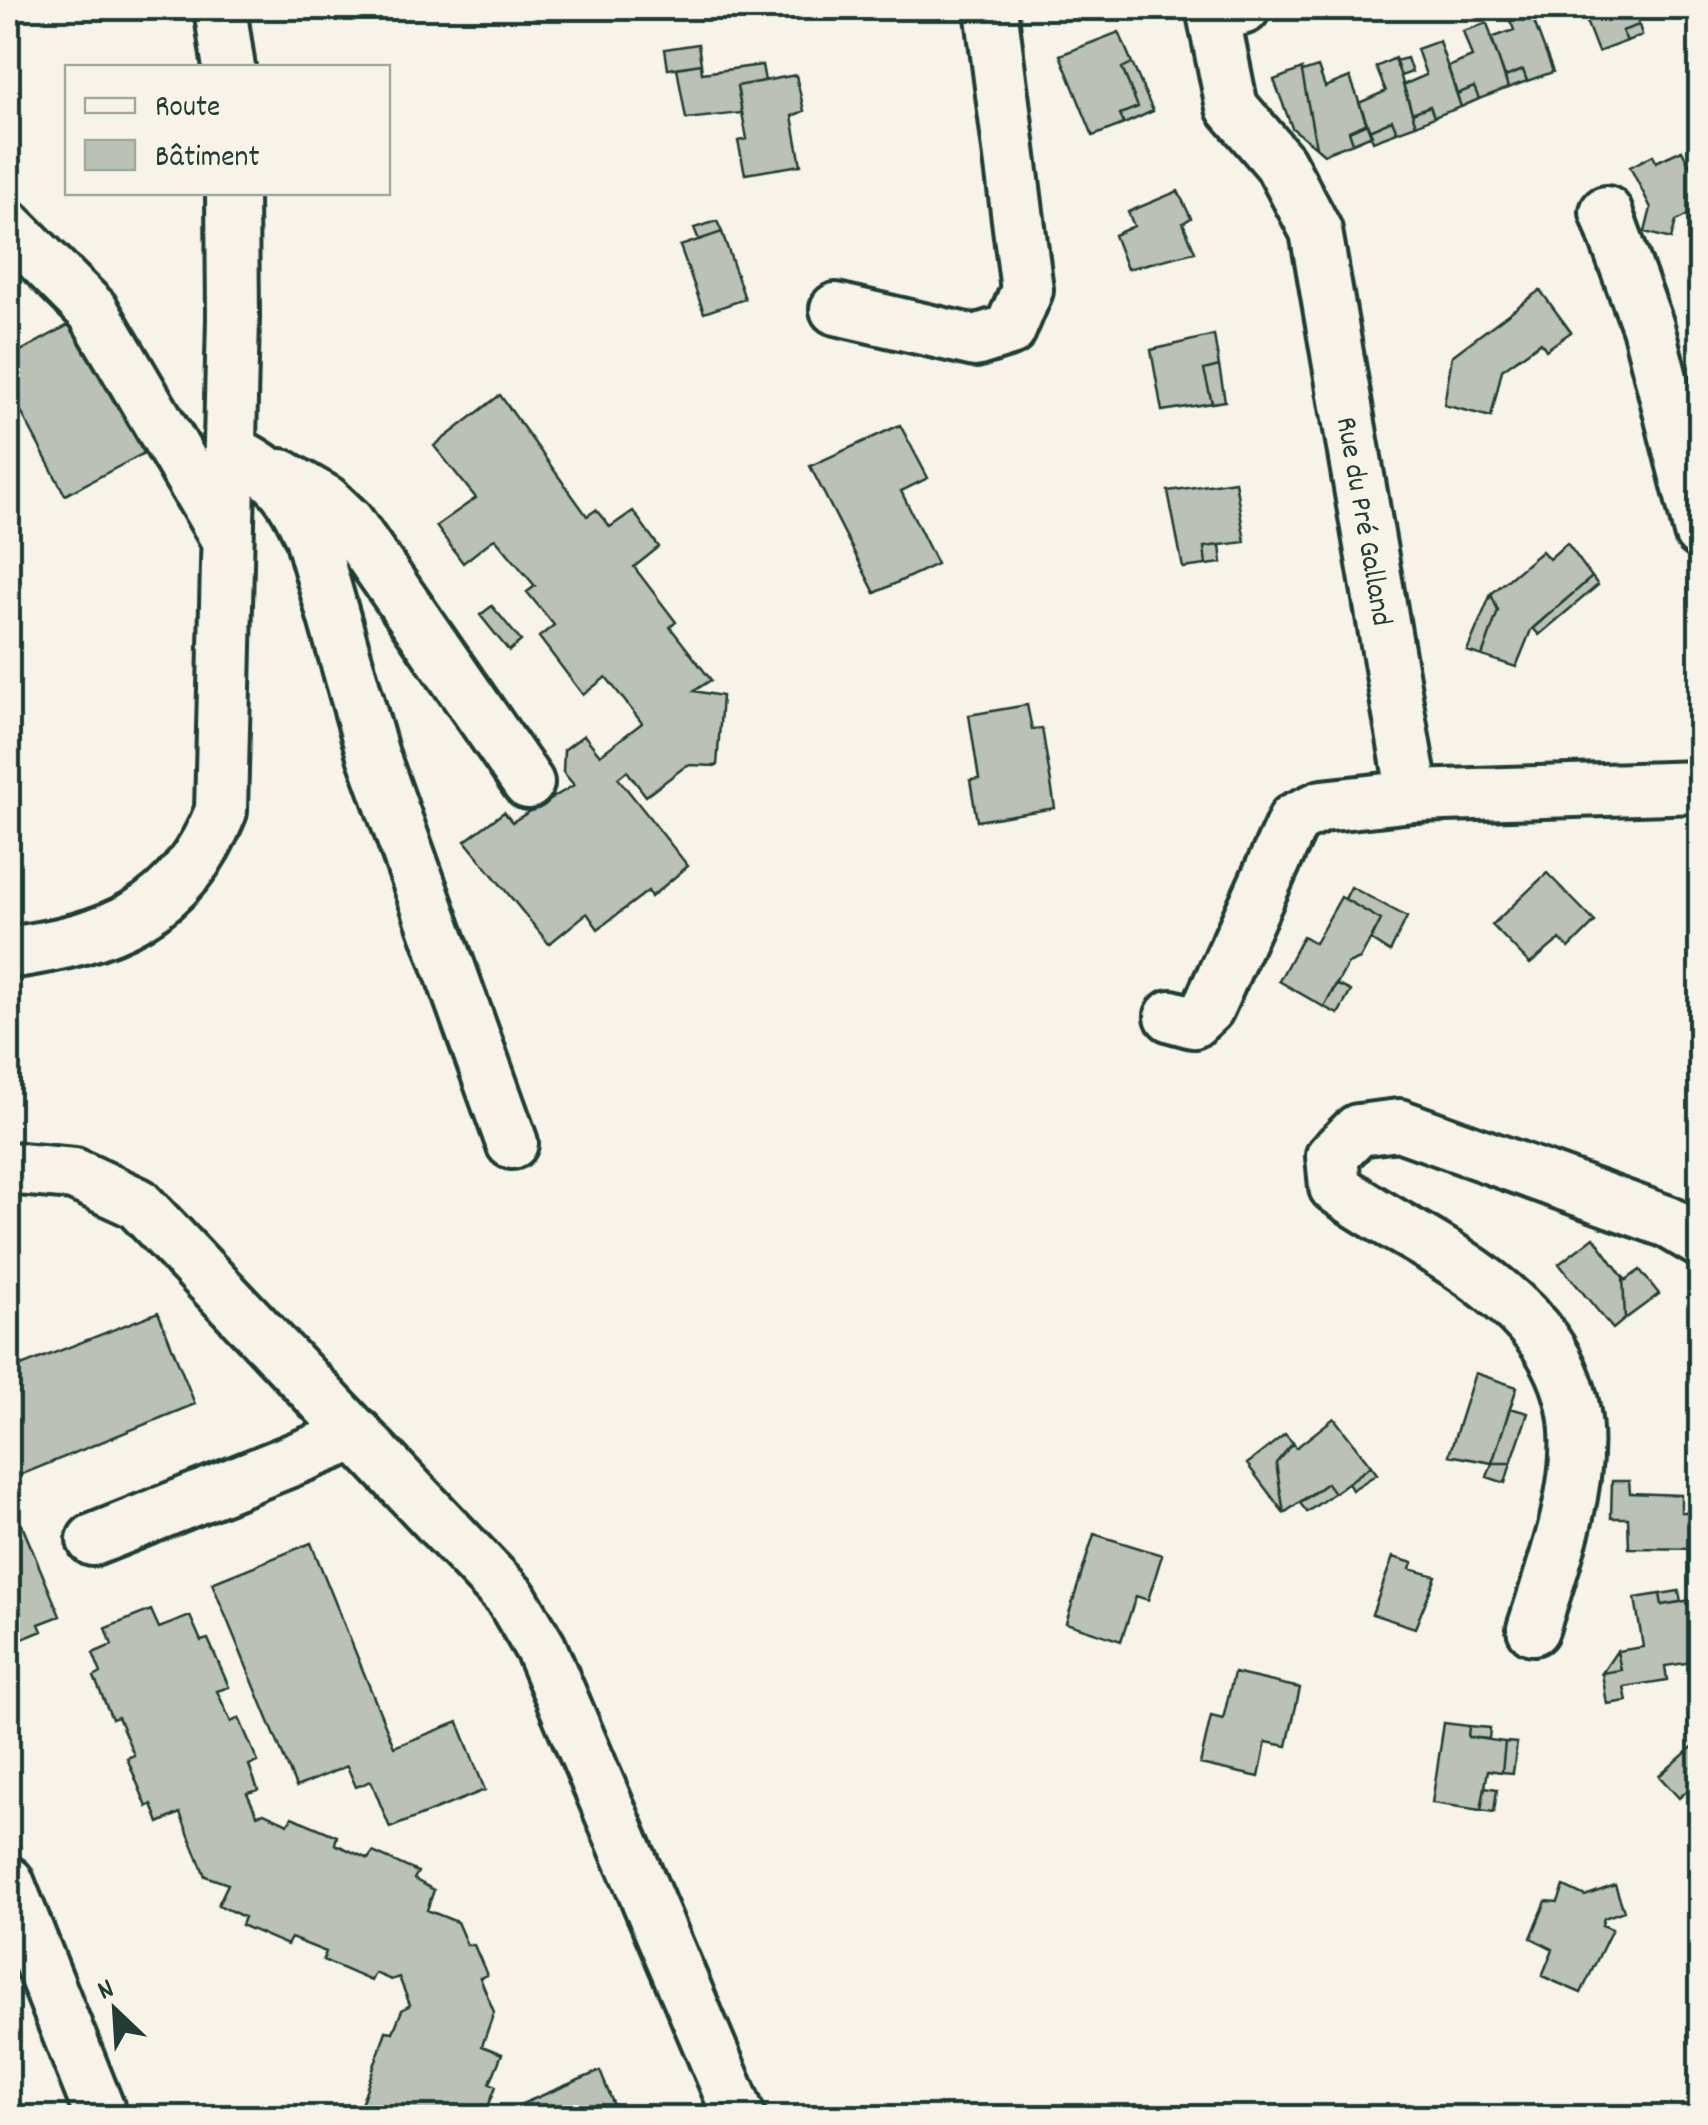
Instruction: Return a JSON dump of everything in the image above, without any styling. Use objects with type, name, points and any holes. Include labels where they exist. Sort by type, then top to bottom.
[{"type":"street","points":[[220,8],[228,65]]},
{"type":"street","points":[[836,309],[976,341],[1010,330],[1028,290],[991,8]]},
{"type":"street","name":"Rue du Pré Galland","points":[[1224,11],[1232,107],[1280,163],[1316,231],[1413,796]]},
{"type":"street","points":[[8,953],[108,933],[154,905],[183,877],[213,831],[224,783],[225,536],[249,460],[232,195]]},
{"type":"street","points":[[1606,212],[1648,328],[1700,532]]},
{"type":"street","points":[[8,226],[93,311],[225,536]]},
{"type":"street","points":[[249,460],[300,483],[348,522],[528,784]]},
{"type":"street","points":[[249,460],[301,514],[311,538],[373,755],[512,1144]]},
{"type":"street","points":[[1171,1016],[1193,1022],[1208,1008],[1294,819],[1322,806],[1413,796],[1700,787]]},
{"type":"street","points":[[1533,1629],[1566,1528],[1580,1425],[1553,1348],[1506,1298],[1335,1187],[1332,1156],[1358,1130],[1400,1125],[1668,1222],[1700,1241]]},
{"type":"street","points":[[8,1168],[74,1174],[136,1202],[480,1564],[530,1627],[740,2118]]},
{"type":"street","points":[[93,1540],[358,1434]]},
{"type":"street","points":[[8,1882],[102,2118]]},
{"type":"building","points":[[1505,8],[1529,8],[1553,72],[1527,81],[1523,70],[1505,77],[1491,38],[1514,30]]},
{"type":"building","points":[[1581,8],[1633,8],[1639,25],[1622,31],[1627,41],[1598,52]]},
{"type":"building","points":[[1655,8],[1658,13],[1637,21],[1633,9]]},
{"type":"building","points":[[1487,23],[1508,88],[1479,99],[1474,87],[1457,94],[1448,67],[1472,57],[1463,31]]},
{"type":"building","points":[[1639,25],[1642,35],[1627,41],[1622,31]]},
{"type":"building","points":[[1119,32],[1132,63],[1122,68],[1138,107],[1120,114],[1124,124],[1093,136],[1060,55]]},
{"type":"building","points":[[1439,41],[1461,107],[1434,117],[1430,106],[1412,113],[1403,85],[1426,75],[1417,49]]},
{"type":"building","points":[[698,44],[701,64],[668,69],[665,49]]},
{"type":"building","points":[[1395,58],[1416,125],[1397,132],[1392,120],[1369,130],[1359,103],[1386,91],[1376,67]]},
{"type":"building","points":[[1407,58],[1412,72],[1401,76],[1395,61]]},
{"type":"building","points":[[1132,63],[1153,111],[1124,124],[1120,114],[1138,107],[1122,68]]},
{"type":"building","points":[[701,64],[702,73],[762,65],[765,81],[737,86],[742,113],[686,119],[677,68]]},
{"type":"building","points":[[1318,67],[1325,87],[1350,77],[1367,123],[1349,131],[1353,143],[1324,154],[1316,147],[1302,72]]},
{"type":"building","points":[[1302,69],[1316,147],[1292,128],[1274,80]]},
{"type":"building","points":[[1523,70],[1527,81],[1508,88],[1505,77]]},
{"type":"building","points":[[796,75],[804,111],[792,116],[801,165],[745,174],[738,141],[747,139],[737,86]]},
{"type":"building","points":[[1474,87],[1479,99],[1461,107],[1457,94]]},
{"type":"building","points":[[1430,106],[1434,117],[1416,125],[1412,113]]},
{"type":"building","points":[[1392,120],[1397,132],[1373,141],[1369,130]]},
{"type":"building","points":[[1367,123],[1372,135],[1353,143],[1349,131]]},
{"type":"building","points":[[1682,150],[1689,164],[1700,159],[1700,216],[1694,212],[1676,221],[1671,239],[1645,232],[1651,208],[1630,167],[1653,155],[1656,162]]},
{"type":"building","points":[[1178,191],[1191,218],[1183,223],[1195,252],[1127,269],[1114,235],[1134,226],[1128,212]]},
{"type":"building","points":[[717,221],[722,232],[699,240],[694,228]]},
{"type":"building","points":[[722,232],[745,299],[704,313],[680,246]]},
{"type":"building","points":[[1540,290],[1571,332],[1546,350],[1541,342],[1502,370],[1491,417],[1444,405],[1452,356]]},
{"type":"building","points":[[74,322],[144,453],[65,495],[8,387],[8,358]]},
{"type":"building","points":[[1214,335],[1219,366],[1204,370],[1212,403],[1162,411],[1151,350]]},
{"type":"building","points":[[1219,366],[1225,401],[1212,403],[1204,370]]},
{"type":"building","points":[[500,395],[587,516],[596,510],[610,527],[633,511],[659,547],[634,567],[676,622],[670,627],[711,680],[694,691],[722,696],[717,766],[687,765],[646,796],[627,771],[618,778],[688,866],[651,897],[648,891],[598,929],[587,913],[549,944],[465,841],[504,812],[512,822],[574,785],[563,772],[564,750],[584,735],[600,755],[642,723],[606,677],[583,695],[539,637],[554,625],[527,592],[535,586],[495,538],[463,563],[436,526],[476,498],[434,446]]},
{"type":"building","points":[[900,425],[928,478],[901,491],[937,564],[875,593],[810,466]]},
{"type":"building","points":[[1235,481],[1245,542],[1204,547],[1206,565],[1183,568],[1168,491]]},
{"type":"building","points":[[1567,543],[1592,577],[1531,630],[1516,667],[1482,656],[1498,611],[1491,594],[1542,551],[1549,559]]},
{"type":"building","points":[[1220,545],[1222,563],[1206,565],[1204,547]]},
{"type":"building","points":[[1592,577],[1598,585],[1539,635],[1533,628]]},
{"type":"building","points":[[1491,594],[1498,611],[1482,656],[1467,651]]},
{"type":"building","points":[[492,606],[521,641],[509,651],[480,615]]},
{"type":"building","points":[[1027,705],[1032,729],[1042,728],[1055,808],[977,821],[970,780],[979,779],[969,715]]},
{"type":"building","points":[[1547,873],[1595,922],[1569,948],[1560,939],[1530,964],[1492,925]]},
{"type":"building","points":[[1351,887],[1407,917],[1390,952],[1371,940],[1381,920],[1345,899]]},
{"type":"building","points":[[1341,897],[1381,920],[1360,959],[1348,964],[1324,1007],[1279,981],[1303,936],[1315,943]]},
{"type":"building","points":[[1336,984],[1351,991],[1338,1014],[1324,1007]]},
{"type":"building","points":[[1594,1237],[1623,1277],[1625,1319],[1613,1329],[1559,1264]]},
{"type":"building","points":[[1640,1270],[1659,1294],[1625,1319],[1623,1277],[1626,1280]]},
{"type":"building","points":[[158,1312],[195,1404],[8,1480],[8,1371]]},
{"type":"building","points":[[1475,1373],[1517,1387],[1492,1463],[1449,1455]]},
{"type":"building","points":[[1510,1408],[1528,1413],[1511,1463],[1492,1463]]},
{"type":"building","points":[[1334,1418],[1371,1466],[1334,1493],[1327,1483],[1284,1513],[1276,1463],[1293,1443],[1296,1448]]},
{"type":"building","points":[[1285,1434],[1293,1443],[1276,1463],[1284,1513],[1247,1464]]},
{"type":"building","points":[[1492,1463],[1511,1463],[1505,1483],[1487,1477]]},
{"type":"building","points":[[1371,1466],[1377,1474],[1352,1490],[1348,1483]]},
{"type":"building","points":[[1612,1481],[1629,1481],[1630,1493],[1681,1495],[1681,1512],[1700,1512],[1700,1549],[1629,1548],[1628,1518],[1611,1518]]},
{"type":"building","points":[[1327,1483],[1334,1493],[1307,1512],[1300,1503]]},
{"type":"building","points":[[21,1523],[60,1616],[39,1624],[42,1631],[8,1645],[8,1530]]},
{"type":"building","points":[[1094,1534],[1162,1555],[1148,1600],[1136,1596],[1121,1641],[1066,1623]]},
{"type":"building","points":[[311,1543],[394,1747],[458,1722],[485,1790],[390,1828],[371,1781],[356,1787],[347,1766],[296,1787],[212,1583]]},
{"type":"building","points":[[1393,1557],[1413,1563],[1410,1569],[1436,1576],[1415,1628],[1372,1614]]},
{"type":"building","points":[[1679,1591],[1681,1602],[1662,1605],[1660,1594]]},
{"type":"building","points":[[1660,1594],[1662,1605],[1696,1599],[1700,1661],[1665,1666],[1667,1680],[1624,1687],[1627,1701],[1607,1704],[1602,1673],[1621,1670],[1617,1651],[1643,1647],[1635,1598]]},
{"type":"building","points":[[151,1610],[159,1628],[190,1616],[201,1641],[208,1639],[229,1687],[217,1691],[231,1722],[239,1718],[258,1762],[249,1765],[258,1790],[247,1793],[257,1815],[264,1813],[288,1824],[292,1817],[337,1836],[335,1844],[368,1859],[373,1852],[418,1872],[414,1879],[434,1890],[427,1910],[457,1922],[467,1945],[474,1945],[487,1975],[480,1978],[494,2012],[482,2046],[502,2054],[490,2083],[496,2086],[484,2118],[350,2118],[353,2112],[358,2114],[386,2031],[393,2032],[402,2010],[410,2005],[399,1977],[391,1980],[375,1973],[371,1981],[323,1960],[326,1952],[291,1938],[287,1945],[241,1925],[244,1917],[218,1905],[228,1884],[205,1876],[180,1813],[159,1823],[152,1804],[147,1807],[127,1758],[134,1755],[118,1717],[112,1719],[94,1677],[101,1673],[93,1653],[112,1645],[106,1628]]},
{"type":"building","points":[[1617,1651],[1621,1670],[1602,1673]]},
{"type":"building","points":[[1234,1673],[1300,1688],[1287,1746],[1266,1742],[1259,1777],[1200,1764],[1211,1716],[1223,1719]]},
{"type":"building","points":[[1444,1723],[1469,1726],[1468,1737],[1505,1742],[1502,1772],[1488,1770],[1481,1810],[1432,1803]]},
{"type":"building","points":[[1469,1726],[1490,1728],[1489,1739],[1468,1737]]},
{"type":"building","points":[[1505,1742],[1517,1743],[1513,1773],[1502,1772]]},
{"type":"building","points":[[1697,1743],[1700,1803],[1688,1790],[1679,1798],[1659,1776]]},
{"type":"building","points":[[1485,1787],[1497,1789],[1494,1812],[1481,1810]]},
{"type":"building","points":[[1615,1885],[1624,1911],[1604,1918],[1602,1925],[1612,1929],[1581,1993],[1542,1976],[1553,1949],[1531,1938],[1546,1901],[1558,1902],[1564,1886],[1585,1896]]},
{"type":"building","points":[[600,2071],[619,2118],[506,2118],[503,2112]]}]
